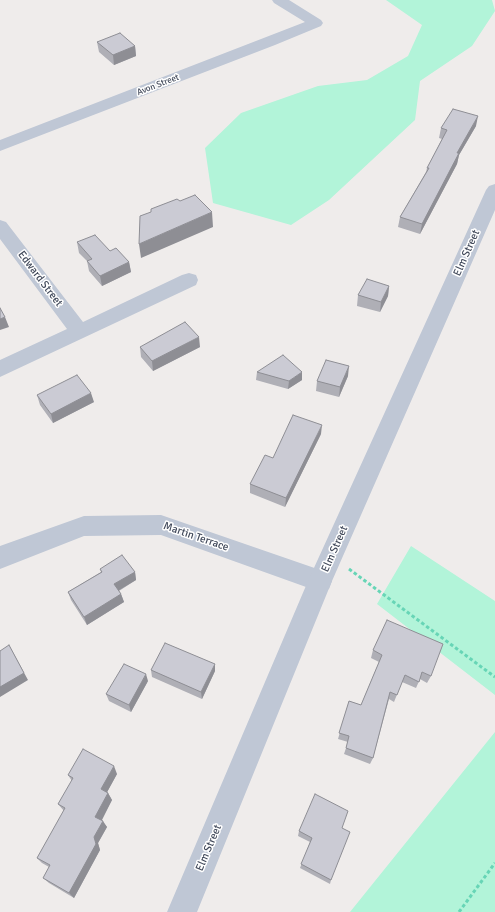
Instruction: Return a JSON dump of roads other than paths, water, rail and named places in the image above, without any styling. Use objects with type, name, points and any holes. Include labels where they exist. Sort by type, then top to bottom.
[{"type":"street","name":"Avon Street","points":[[0,146],[316,23],[279,0]]},
{"type":"street","name":"Elm Street","points":[[182,912],[320,581],[495,190]]},
{"type":"street","name":"Edward Street","points":[[0,226],[79,331]]},
{"type":"street","points":[[0,369],[189,280]]},
{"type":"street","name":"Martin Terrace","points":[[0,558],[84,526],[161,525],[320,581]]}]
